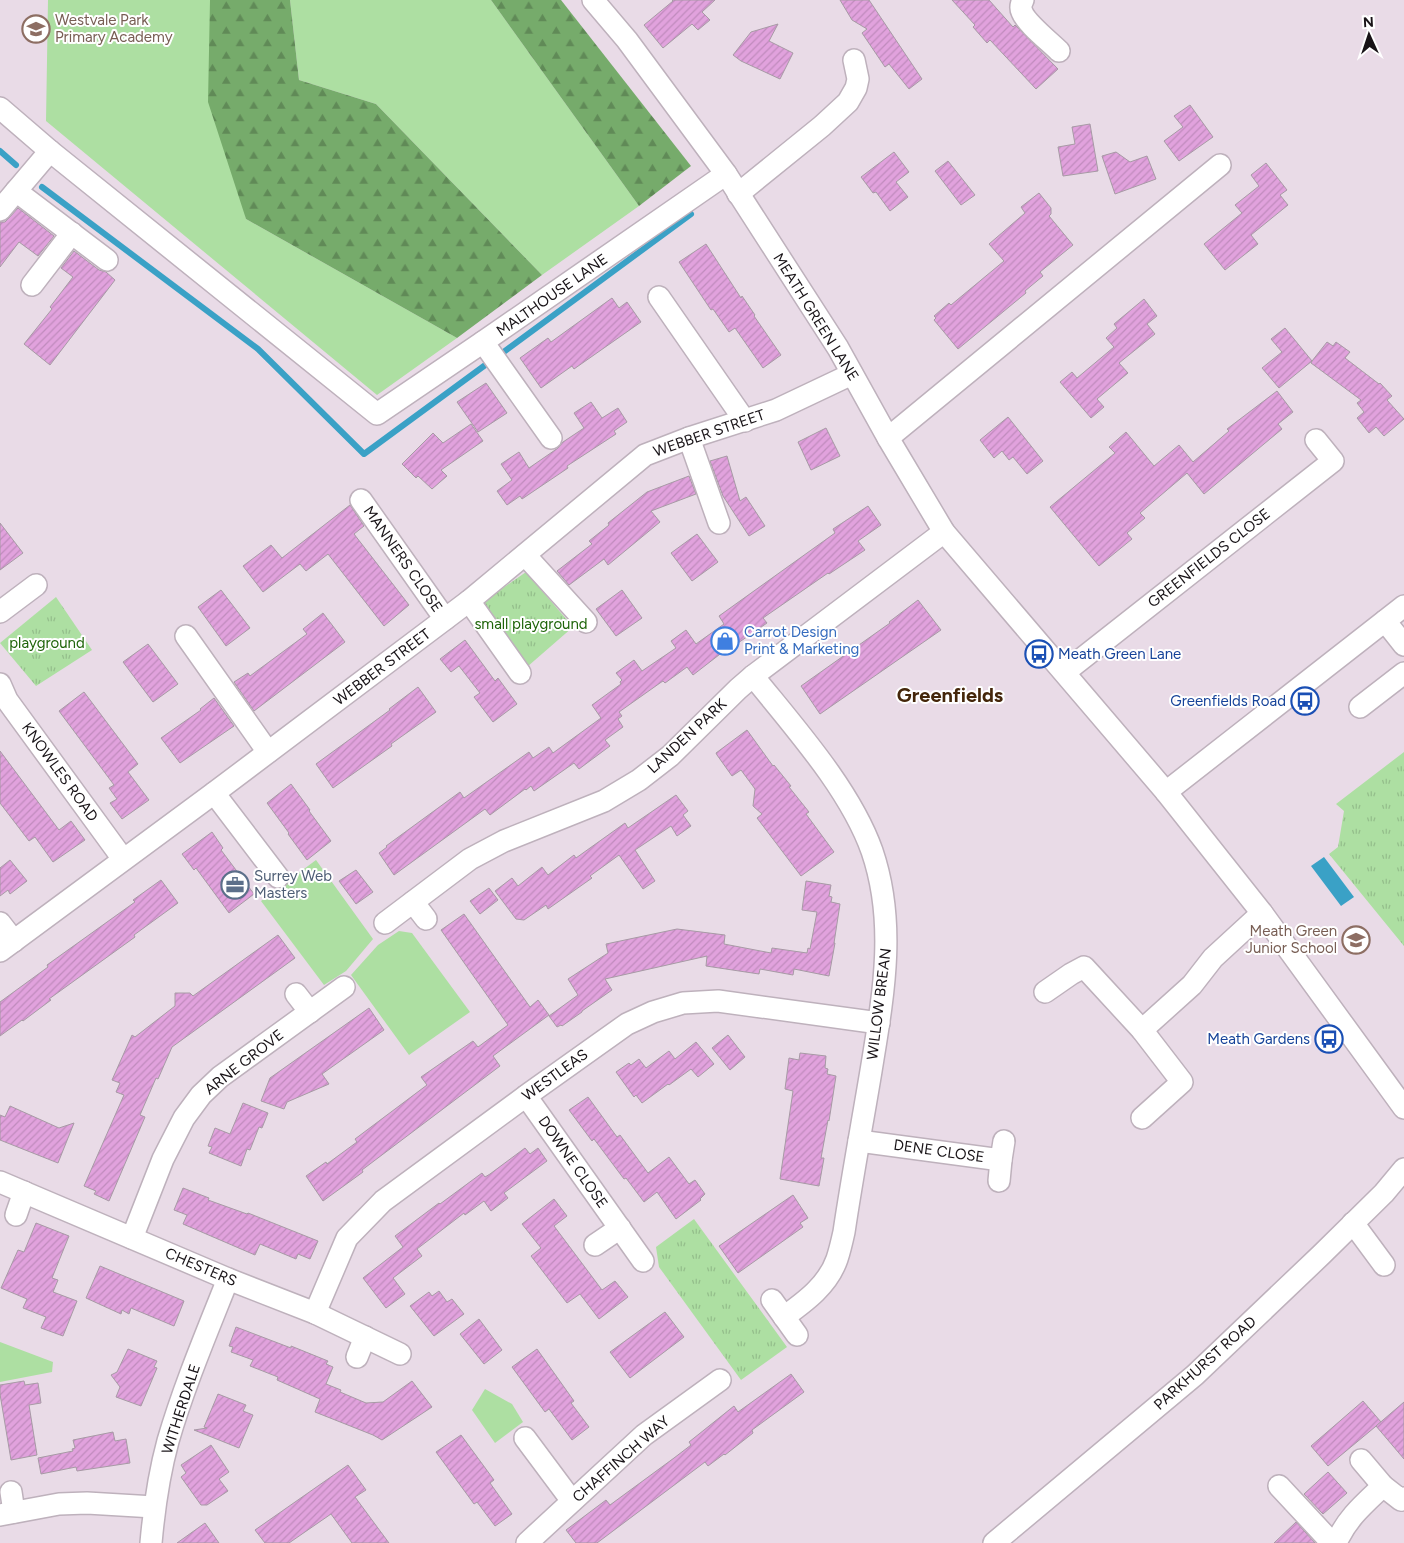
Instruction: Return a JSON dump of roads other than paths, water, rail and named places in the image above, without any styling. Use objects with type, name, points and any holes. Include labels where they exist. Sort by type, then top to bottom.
[{"type":"street","points":[[1023,0],[1021,11],[1059,51]]},
{"type":"street","name":"MEATH GREEN LANE","points":[[596,1],[726,174],[838,348],[888,438],[944,532],[1166,792],[1262,913],[1404,1108]]},
{"type":"street","points":[[738,194],[822,126],[848,102],[856,88],[858,79],[854,60]]},
{"type":"street","points":[[0,108],[50,151],[0,210]]},
{"type":"street","name":"MALTHOUSE LANE","points":[[50,151],[377,414],[726,174]]},
{"type":"street","points":[[888,438],[1220,165]]},
{"type":"street","points":[[16,191],[107,260]]},
{"type":"street","points":[[32,285],[72,233]]},
{"type":"street","points":[[659,297],[745,421]]},
{"type":"street","points":[[484,342],[551,438]]},
{"type":"street","name":"WEBBER STREET","points":[[7,946],[469,601],[645,455],[689,438],[776,410],[852,374]]},
{"type":"street","points":[[689,438],[719,523]]},
{"type":"street","name":"GREENFIELDS CLOSE","points":[[1065,672],[1333,461],[1316,440]]},
{"type":"street","name":"MANNERS CLOSE","points":[[361,500],[445,619]]},
{"type":"street","name":"LANDEN PARK","points":[[385,923],[470,859],[504,841],[604,801],[639,780],[670,756],[738,688],[944,532]]},
{"type":"street","points":[[525,555],[586,622]]},
{"type":"street","points":[[0,612],[36,585]]},
{"type":"street","points":[[469,601],[520,673]]},
{"type":"street","points":[[1166,792],[1404,606]]},
{"type":"street","points":[[1385,622],[1404,645]]},
{"type":"street","points":[[186,636],[268,752]]},
{"type":"street","points":[[1360,707],[1404,673]]},
{"type":"street","name":"WILLOW BREAN","points":[[754,676],[833,780],[856,817],[872,851],[882,893],[887,937],[879,1022],[844,1232],[837,1260],[826,1280],[816,1292],[784,1317]]},
{"type":"street","name":"KNOWLES ROAD","points":[[0,686],[7,700],[123,859]]},
{"type":"street","points":[[214,793],[278,877]]},
{"type":"street","points":[[414,902],[426,919]]},
{"type":"street","points":[[1142,1030],[1192,985],[1213,958],[1262,913]]},
{"type":"street","points":[[0,923],[7,946]]},
{"type":"street","points":[[1045,992],[1084,967],[1142,1030],[1182,1082],[1142,1118]]},
{"type":"street","name":"ARNE GROVE","points":[[132,1238],[163,1159],[184,1118],[201,1095],[220,1077],[344,987]]},
{"type":"street","points":[[296,994],[310,1012]]},
{"type":"street","name":"WESTLEAS","points":[[315,1312],[347,1238],[383,1201],[602,1040],[627,1024],[653,1012],[684,1003],[718,1001],[879,1022]]},
{"type":"street","name":"DOWNE CLOSE","points":[[526,1096],[643,1261]]},
{"type":"street","name":"DENE CLOSE","points":[[859,1141],[1002,1150],[999,1181]]},
{"type":"street","name":"PARKHURST ROAD","points":[[994,1543],[1195,1375],[1384,1193],[1404,1168]]},
{"type":"street","name":"CHESTERS","points":[[0,1182],[228,1279],[315,1312],[400,1354]]},
{"type":"street","points":[[16,1215],[24,1192]]},
{"type":"street","points":[[1353,1223],[1384,1265]]},
{"type":"street","points":[[595,1245],[620,1228]]},
{"type":"street","name":"WITHERDALE","points":[[151,1543],[154,1507],[167,1443],[178,1408],[228,1279]]},
{"type":"street","points":[[772,1300],[797,1335]]},
{"type":"street","points":[[357,1357],[365,1337]]},
{"type":"street","name":"CHAFFINCH WAY","points":[[527,1543],[644,1435],[720,1380]]},
{"type":"street","points":[[525,1438],[572,1501]]},
{"type":"street","points":[[1361,1460],[1383,1486],[1403,1499]]},
{"type":"street","points":[[1279,1486],[1338,1541],[1353,1514],[1383,1486]]},
{"type":"street","points":[[8,1506],[87,1503],[154,1507]]},
{"type":"water","points":[[1324,857],[1354,897],[1341,906],[1311,866]]},
{"type":"waterway","points":[[0,151],[16,165]]},
{"type":"waterway","points":[[42,187],[258,349],[364,454],[488,363]]},
{"type":"waterway","points":[[505,351],[691,214]]},
{"type":"place","name":"Westvale Park Primary Academy","points":[[36,29]]},
{"type":"place","name":"Carrot Design Print & Marketing","points":[[725,641]]},
{"type":"place","name":"Meath Green Lane","points":[[1039,654]]},
{"type":"place","name":"Greenfields Road","points":[[1305,701]]},
{"type":"place","name":"Surrey Web Masters","points":[[235,885]]},
{"type":"place","name":"Meath Green Junior School","points":[[1356,940]]},
{"type":"place","name":"Meath Gardens","points":[[1329,1039]]},
{"type":"district","name":"Greenfields","points":[[950,695]]},
{"type":"park label","name":"small playground","points":[[531,624]]},
{"type":"park label","name":"playground","points":[[47,643]]}]
